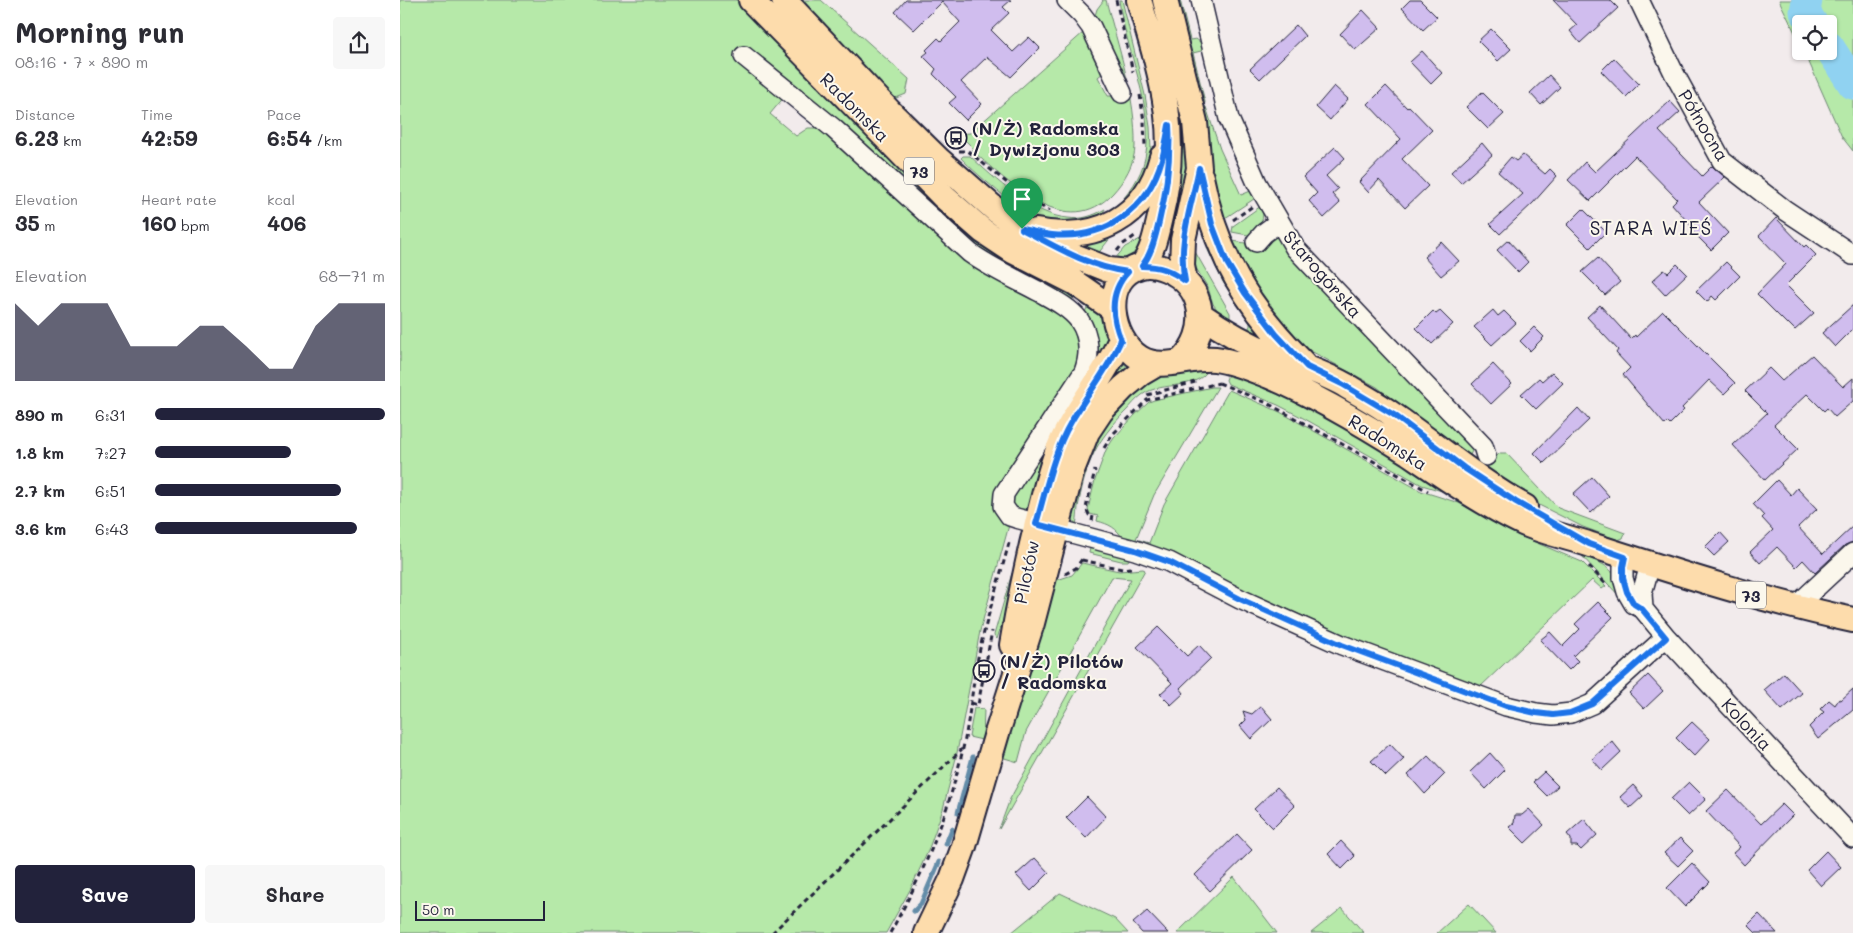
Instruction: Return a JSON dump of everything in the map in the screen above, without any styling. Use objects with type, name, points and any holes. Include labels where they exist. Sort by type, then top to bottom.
[{"type":"main road","name":"Radomska","points":[[751,0],[931,184],[968,219],[1013,251],[1074,282],[1113,309]]},
{"type":"main road","name":"Radomska","points":[[784,0],[890,112],[939,160],[990,205],[1022,229],[1074,256],[1109,270],[1135,269]]},
{"type":"main road","points":[[1139,0],[1164,93],[1169,125],[1170,150],[1166,194],[1151,251],[1135,269],[1121,280],[1115,292],[1113,309],[1121,340],[1140,358],[1157,364]]},
{"type":"main road","points":[[1165,0],[1195,122],[1199,168],[1212,224],[1227,263],[1245,293],[1276,334],[1307,367]]},
{"type":"main road","points":[[1022,229],[1068,235],[1105,228],[1124,217],[1134,209],[1150,187],[1162,160],[1169,125]]},
{"type":"main road","points":[[1185,281],[1182,266],[1183,240],[1199,168]]},
{"type":"main road","name":"73","points":[[1135,269],[1161,267],[1176,274],[1185,281],[1196,298],[1200,315],[1200,330],[1191,351],[1181,361],[1172,364],[1157,364]]},
{"type":"main road","name":"Radomska","points":[[1200,315],[1220,328],[1260,348],[1307,367],[1365,397],[1394,415],[1488,485],[1589,544]]},
{"type":"main road","name":"Pilotów","points":[[926,933],[952,879],[964,846],[997,732],[1032,623],[1059,446],[1070,423],[1112,360],[1121,340]]},
{"type":"main road","name":"Radomska","points":[[1181,361],[1196,358],[1216,359],[1268,376],[1314,397],[1405,451],[1472,495],[1536,529],[1589,544],[1731,590],[1795,607],[1850,616]]},
{"type":"main road","name":"Pilotów","points":[[1046,527],[1087,432],[1102,411],[1123,388],[1140,374],[1157,364]]},
{"type":"street","points":[[1067,0],[1082,15],[1131,94]]},
{"type":"street","name":"Starogórska","points":[[1201,0],[1229,118],[1257,183],[1295,248],[1483,446],[1486,456]]},
{"type":"street","name":"Północna","points":[[1639,0],[1674,73],[1722,161],[1785,210],[1853,255]]},
{"type":"street","points":[[744,56],[833,128],[970,252],[982,261],[1056,301],[1071,312],[1084,330],[1089,358],[1084,372],[1004,494],[1003,506],[1010,516],[1135,550],[1169,562],[1240,599],[1342,645],[1506,706],[1536,713],[1553,715],[1570,713],[1592,704],[1666,638]]},
{"type":"street","points":[[1256,242],[1264,233],[1279,222]]},
{"type":"street","points":[[1795,607],[1853,553]]},
{"type":"street","name":"Kolonia","points":[[1625,557],[1623,578],[1627,592],[1634,604],[1642,609],[1666,638],[1853,838]]},
{"type":"street","points":[[1642,609],[1642,593],[1650,565]]},
{"type":"path","points":[[1116,0],[1134,76]]},
{"type":"path","points":[[1131,94],[1144,121],[1144,152]]},
{"type":"path","points":[[952,144],[959,151],[968,151],[1023,196],[1053,212]]},
{"type":"path","points":[[1226,225],[1259,202]]},
{"type":"path","points":[[1219,383],[1222,376]]},
{"type":"path","points":[[1108,434],[1144,396],[1205,380]]},
{"type":"path","points":[[1102,453],[1113,434],[1148,400],[1219,383],[1267,403],[1423,490],[1432,492]]},
{"type":"path","points":[[1099,447],[1102,442]]},
{"type":"path","points":[[1091,526],[1094,516],[1089,514],[1086,508],[1097,466]]},
{"type":"path","points":[[1083,498],[1090,470]]},
{"type":"path","points":[[890,933],[916,886],[939,834],[962,748],[979,652],[1006,555]]},
{"type":"path","points":[[772,933],[962,748]]},
{"type":"green space","points":[[400,0],[740,0],[966,229],[1075,294],[1070,304],[993,260],[785,96],[770,114],[796,136],[808,128],[818,128],[1066,317],[1073,329],[1078,344],[1079,363],[1004,486],[1009,525],[980,631],[956,758],[943,809],[928,851],[911,888],[886,933],[400,933]]},
{"type":"green space","points":[[796,0],[821,0],[909,79],[906,94],[896,98],[884,89]]},
{"type":"green space","points":[[1102,0],[1106,0],[1121,54],[1133,109],[1135,152],[1131,165],[1121,183],[1113,193],[1096,207],[1077,212],[1059,210],[1040,203],[1022,192],[974,152],[972,147],[959,134],[970,133],[1084,32],[1104,72],[1098,77],[1108,96],[1117,96],[1094,19]]},
{"type":"green space","points":[[1119,0],[1122,0],[1145,95],[1151,149],[1150,166],[1120,211],[1116,207],[1130,190],[1141,172],[1147,139],[1143,100],[1122,19]]},
{"type":"green space","points":[[1148,0],[1154,0],[1182,112],[1188,164],[1181,224],[1169,221]]},
{"type":"green space","points":[[1173,0],[1180,0],[1190,40],[1196,39],[1204,45],[1205,50],[1193,53],[1205,102],[1204,106],[1206,107],[1220,149],[1241,195],[1253,190],[1257,197],[1219,222]]},
{"type":"green space","points":[[1779,0],[1853,0],[1853,151],[1842,137],[1808,60],[1837,60],[1837,15],[1792,15],[1792,27]]},
{"type":"green space","points":[[963,156],[970,156],[1015,195],[1042,211],[1055,216],[1082,218],[1105,209],[1102,214],[1102,221],[1052,223],[1042,220],[1018,206],[991,186],[961,158]]},
{"type":"green space","points":[[1261,206],[1263,219],[1253,236],[1232,232],[1233,226]]},
{"type":"green space","points":[[1109,233],[1111,237],[1097,255],[1069,240]]},
{"type":"green space","points":[[1146,236],[1140,246],[1129,256],[1114,260],[1125,247]]},
{"type":"green space","points":[[1272,236],[1281,239],[1474,447],[1470,455],[1486,466],[1500,453],[1506,453],[1558,508],[1625,533],[1623,538],[1618,540],[1583,527],[1535,503],[1428,427],[1377,387],[1298,344],[1283,333],[1227,240],[1245,243],[1259,251],[1262,242]]},
{"type":"green space","points":[[1212,245],[1272,341],[1247,331],[1250,322],[1223,282],[1207,248]]},
{"type":"green space","points":[[1193,248],[1230,313],[1230,322],[1222,316],[1213,304],[1208,288],[1193,263]]},
{"type":"green space","points":[[1089,304],[1103,322],[1108,344],[1031,507],[1017,508],[1012,506],[1010,496],[1084,382],[1083,316]]},
{"type":"green space","points":[[1121,361],[1130,369],[1093,399]]},
{"type":"green space","points":[[1210,366],[1205,374],[1189,383],[1160,388],[1142,395],[1107,432],[1089,463],[1078,505],[1076,525],[1071,516],[1070,508],[1097,431],[1141,385],[1157,377],[1178,375],[1196,368]]},
{"type":"green space","points":[[1229,371],[1298,401],[1434,478],[1455,495],[1422,485],[1305,419],[1278,405],[1228,384],[1226,380]]},
{"type":"green space","points":[[1218,387],[1154,495],[1136,539],[1149,543],[1164,504],[1229,390],[1280,412],[1421,491],[1459,503],[1511,532],[1582,562],[1606,586],[1602,589],[1592,580],[1479,688],[1377,649],[1233,585],[1123,539],[1112,527],[1097,521],[1098,516],[1090,514],[1088,509],[1095,480],[1106,450],[1114,438],[1149,402]]},
{"type":"green space","points":[[1090,548],[1130,558],[1128,561],[1121,561],[1089,553]]},
{"type":"green space","points":[[1581,555],[1600,563],[1610,570],[1616,580],[1622,599]]},
{"type":"green space","points":[[1082,563],[1119,571],[1145,570],[999,829],[1010,799],[1131,579],[1112,577],[1026,732],[1018,762],[1001,757],[1054,581],[1072,575]]},
{"type":"green space","points":[[1015,571],[1013,587],[997,639],[994,635],[1012,573]]},
{"type":"green space","points":[[974,708],[984,709],[982,740],[969,737]]},
{"type":"green space","points":[[1234,877],[1277,933],[1177,933]]},
{"type":"green space","points":[[1060,893],[1115,919],[1128,933],[1011,933]]},
{"type":"green space","points":[[1469,904],[1496,933],[1437,933]]},
{"type":"green space","points":[[1342,908],[1364,933],[1311,933]]},
{"type":"building","points":[[906,0],[1011,0],[1003,7],[1009,13],[991,30],[1013,52],[1029,37],[1040,48],[1011,77],[987,57],[961,82],[982,104],[966,120],[949,103],[956,97],[933,74],[936,69],[923,56],[928,52],[926,50],[938,38],[941,41],[960,22],[942,2],[914,30],[895,12]]},
{"type":"building","points":[[1410,0],[1420,0],[1437,17],[1423,30],[1402,8]]},
{"type":"building","points":[[1553,0],[1610,0],[1618,8],[1580,43],[1570,31],[1577,25]]},
{"type":"building","points":[[1363,10],[1380,28],[1355,50],[1340,34]]},
{"type":"building","points":[[1296,25],[1305,36],[1260,79],[1250,69]]},
{"type":"building","points":[[1491,29],[1511,49],[1498,61],[1478,41]]},
{"type":"building","points":[[1422,51],[1442,73],[1431,84],[1410,62]]},
{"type":"building","points":[[1614,58],[1639,84],[1626,97],[1601,71]]},
{"type":"building","points":[[1549,75],[1560,87],[1541,105],[1530,93]]},
{"type":"building","points":[[1334,86],[1348,99],[1330,120],[1316,107]]},
{"type":"building","points":[[1386,86],[1432,130],[1402,159],[1428,186],[1405,208],[1379,180],[1368,192],[1359,182],[1401,139],[1368,104]]},
{"type":"building","points":[[1482,92],[1504,114],[1488,129],[1466,107]]},
{"type":"building","points":[[1670,101],[1680,112],[1659,131],[1702,176],[1712,166],[1725,177],[1699,202],[1728,233],[1711,250],[1691,230],[1693,228],[1672,204],[1677,199],[1635,156],[1590,201],[1568,180],[1585,162],[1595,172]]},
{"type":"building","points":[[1482,143],[1492,155],[1461,183],[1451,172]]},
{"type":"building","points":[[1335,147],[1345,158],[1326,176],[1338,189],[1332,194],[1340,203],[1324,218],[1309,201],[1317,193],[1303,177]]},
{"type":"building","points":[[1523,155],[1545,174],[1550,169],[1557,176],[1533,203],[1500,234],[1490,224],[1523,194],[1498,172],[1511,157],[1516,161]]},
{"type":"building","points":[[1583,209],[1606,232],[1590,248],[1567,225]]},
{"type":"building","points":[[1776,218],[1804,247],[1806,245],[1816,255],[1786,285],[1814,313],[1795,330],[1757,294],[1786,264],[1759,236]]},
{"type":"building","points":[[1508,240],[1528,262],[1518,272],[1497,250]]},
{"type":"building","points":[[1441,242],[1459,261],[1441,276],[1424,257]]},
{"type":"building","points":[[1598,258],[1620,282],[1605,295],[1582,272]]},
{"type":"building","points":[[1726,262],[1740,276],[1716,300],[1712,296],[1707,302],[1696,291]]},
{"type":"building","points":[[1677,264],[1687,274],[1665,295],[1652,281],[1664,270],[1668,273]]},
{"type":"building","points":[[1600,305],[1631,339],[1635,335],[1636,337],[1663,311],[1735,383],[1724,394],[1709,380],[1682,408],[1684,410],[1670,424],[1668,422],[1665,425],[1623,375],[1630,368],[1616,353],[1618,350],[1587,317]]},
{"type":"building","points":[[1853,305],[1853,329],[1835,347],[1822,333]]},
{"type":"building","points":[[1493,310],[1498,316],[1504,311],[1516,323],[1492,345],[1474,327]]},
{"type":"building","points":[[1433,311],[1436,314],[1440,311],[1453,324],[1432,344],[1416,328]]},
{"type":"building","points":[[1534,327],[1544,337],[1530,351],[1520,341]]},
{"type":"building","points":[[1812,355],[1843,387],[1853,378],[1853,401],[1835,417],[1827,408],[1824,411],[1807,394],[1774,425],[1798,449],[1765,480],[1733,445],[1767,413],[1745,391],[1769,368],[1782,381]]},
{"type":"building","points":[[1493,364],[1512,384],[1491,404],[1472,384]]},
{"type":"building","points":[[1552,372],[1563,383],[1536,409],[1521,394],[1539,378],[1542,381]]},
{"type":"building","points":[[1578,408],[1589,420],[1544,463],[1534,453]]},
{"type":"building","points":[[1592,477],[1609,496],[1591,513],[1573,494]]},
{"type":"building","points":[[1777,480],[1791,495],[1797,488],[1817,509],[1798,527],[1823,554],[1853,526],[1853,542],[1845,545],[1815,573],[1803,560],[1796,567],[1777,547],[1760,563],[1750,552],[1773,530],[1753,504]]},
{"type":"building","points":[[1720,532],[1729,542],[1714,556],[1705,547]]},
{"type":"building","points":[[1598,602],[1613,617],[1573,656],[1578,661],[1569,670],[1540,640],[1550,632],[1563,646],[1580,629],[1575,624]]},
{"type":"building","points":[[1158,627],[1187,656],[1199,645],[1211,658],[1180,688],[1184,693],[1171,705],[1160,694],[1172,683],[1137,647]]},
{"type":"building","points":[[1784,673],[1802,693],[1782,710],[1764,690]]},
{"type":"building","points":[[1648,675],[1663,691],[1644,709],[1629,693]]},
{"type":"building","points":[[1853,689],[1853,710],[1818,739],[1809,727],[1824,712],[1820,709],[1829,700],[1835,705],[1839,699],[1841,700]]},
{"type":"building","points":[[1261,706],[1272,719],[1251,739],[1240,726],[1246,720],[1243,711],[1252,714]]},
{"type":"building","points":[[1692,722],[1710,739],[1694,756],[1676,738]]},
{"type":"building","points":[[1612,741],[1621,752],[1602,770],[1592,759]]},
{"type":"building","points":[[1390,744],[1404,759],[1386,776],[1371,761]]},
{"type":"building","points":[[1490,753],[1505,770],[1486,789],[1470,772]]},
{"type":"building","points":[[1428,756],[1445,774],[1425,794],[1408,775]]},
{"type":"building","points":[[1544,772],[1558,786],[1547,796],[1533,782]]},
{"type":"building","points":[[1689,782],[1706,799],[1688,816],[1671,799]]},
{"type":"building","points":[[1633,785],[1643,796],[1630,808],[1620,797]]},
{"type":"building","points":[[1277,787],[1295,806],[1273,828],[1254,809]]},
{"type":"building","points":[[1728,790],[1761,824],[1782,804],[1793,815],[1744,865],[1733,853],[1740,847],[1706,811]]},
{"type":"building","points":[[1087,797],[1106,817],[1086,838],[1066,818]]},
{"type":"building","points":[[1529,809],[1544,825],[1525,843],[1509,827],[1514,823],[1515,815],[1522,815]]},
{"type":"building","points":[[1584,819],[1597,835],[1581,850],[1577,846],[1571,846],[1571,839],[1567,834]]},
{"type":"building","points":[[1237,834],[1252,850],[1210,891],[1195,875]]},
{"type":"building","points":[[1680,838],[1693,851],[1678,866],[1664,853]]},
{"type":"building","points":[[1341,841],[1355,856],[1342,869],[1328,854]]},
{"type":"building","points":[[1826,851],[1841,867],[1821,886],[1807,870]]},
{"type":"building","points":[[1035,858],[1049,873],[1031,891],[1016,875]]},
{"type":"building","points":[[1692,863],[1710,882],[1685,907],[1667,888]]},
{"type":"building","points":[[1147,911],[1168,933],[1142,933],[1133,923]]},
{"type":"building","points":[[1759,914],[1777,933],[1756,933],[1748,925]]},
{"type":"waterway","points":[[1807,0],[1805,12],[1807,15]]},
{"type":"waterway","points":[[1837,59],[1853,84]]},
{"type":"waterway","points":[[958,813],[973,757]]},
{"type":"waterway","points":[[946,844],[952,829]]},
{"type":"waterway","points":[[914,911],[921,904],[939,862]]},
{"type":"place","name":"(N/Ż) Radomska / Dywizjonu 303","points":[[956,138]]},
{"type":"place","name":"(N/Ż) Pilotów / Radomska","points":[[984,671]]},
{"type":"district","name":"STARA WIEŚ","points":[[1651,227]]},
{"type":"route","points":[[1169,125],[1169,174],[1166,194],[1151,251],[1142,266],[1161,267],[1170,270],[1185,281],[1182,266],[1183,240],[1199,168],[1212,224],[1227,263],[1245,293],[1292,352],[1307,367],[1342,384],[1394,415],[1488,485],[1589,544],[1625,557],[1623,578],[1627,592],[1634,604],[1642,609],[1666,638],[1592,704],[1570,713],[1553,715],[1536,713],[1506,706],[1342,645],[1240,599],[1169,562],[1135,550],[1036,524],[1059,446],[1070,423],[1112,360],[1121,340],[1113,309],[1115,292],[1121,280],[1128,272],[1109,270],[1074,256],[1022,229],[1052,234],[1085,233],[1105,228],[1124,217],[1134,209],[1150,187],[1162,160],[1169,125]]}]
